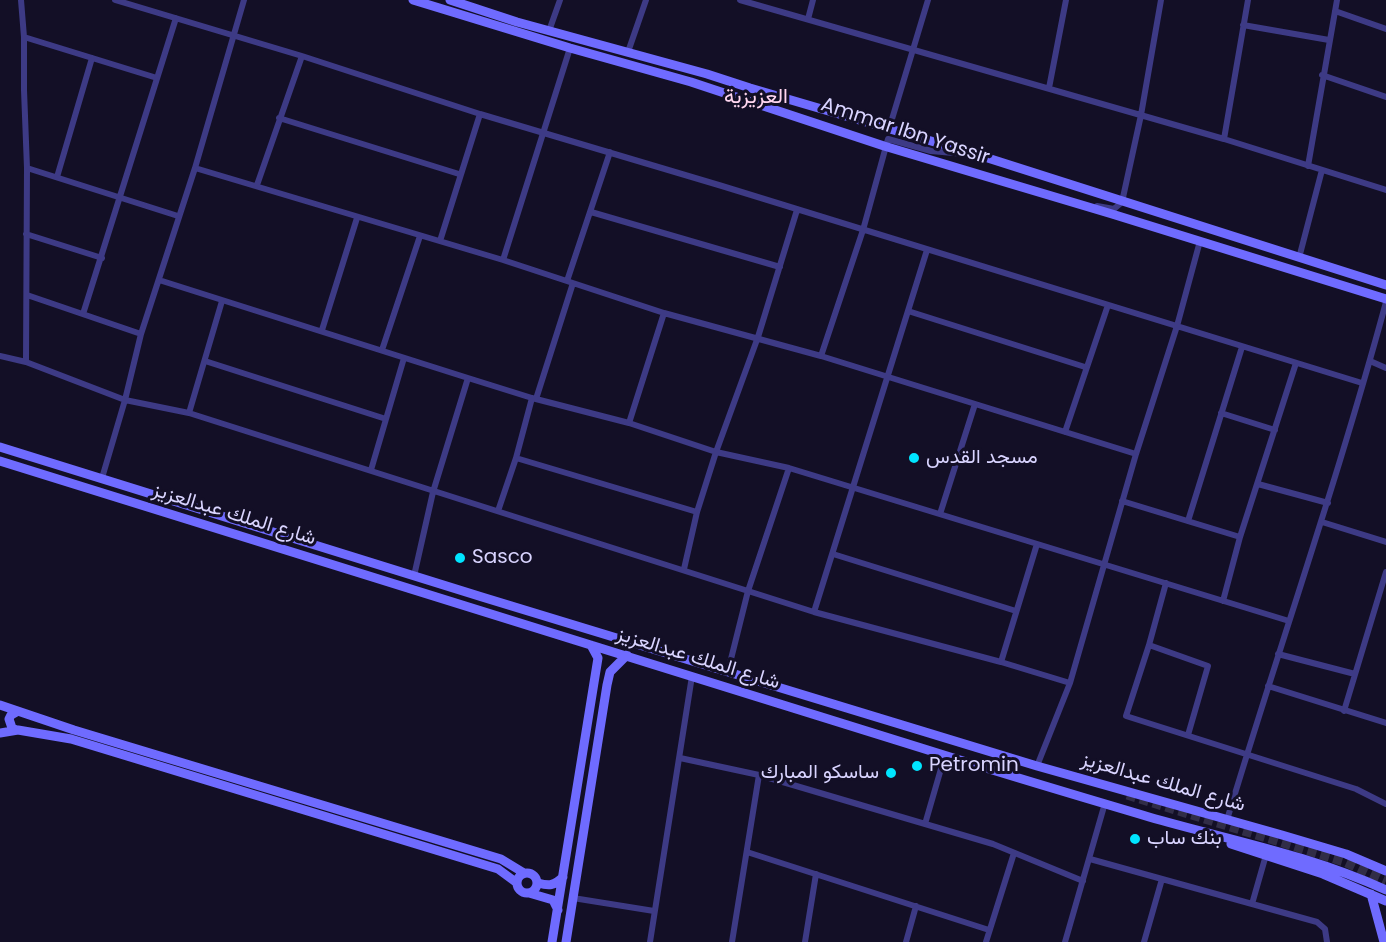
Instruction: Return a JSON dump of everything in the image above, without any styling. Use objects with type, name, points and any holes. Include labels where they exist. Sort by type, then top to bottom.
[{"type":"street","points":[[21,0],[27,168],[26,362]]},
{"type":"street","points":[[115,0],[302,56],[480,114],[1362,383]]},
{"type":"street","points":[[102,478],[125,400],[141,334],[195,168],[244,0]]},
{"type":"street","name":"Ammar Ibn Yassir","points":[[413,0],[691,82],[884,146],[1200,241],[1386,301]]},
{"type":"street","name":"Ammar Ibn Yassir","points":[[450,0],[979,156],[1386,285]]},
{"type":"street","points":[[549,31],[560,0]]},
{"type":"street","points":[[628,52],[646,0]]},
{"type":"street","points":[[740,0],[1224,139],[1386,190]]},
{"type":"street","points":[[808,19],[813,0]]},
{"type":"street","points":[[889,129],[928,0]]},
{"type":"street","points":[[1049,88],[1066,0]]},
{"type":"street","points":[[1062,199],[1114,209],[1122,202],[1141,115],[1161,0]]},
{"type":"street","points":[[1224,139],[1248,0]]},
{"type":"street","points":[[1308,166],[1322,75],[1337,0]]},
{"type":"street","points":[[1335,11],[1386,29]]},
{"type":"street","points":[[83,314],[176,18]]},
{"type":"street","points":[[1243,25],[1329,40]]},
{"type":"street","points":[[24,37],[158,78]]},
{"type":"street","points":[[503,260],[570,48]]},
{"type":"street","points":[[257,185],[302,56]]},
{"type":"street","points":[[57,177],[92,58]]},
{"type":"street","points":[[1322,75],[1386,97]]},
{"type":"street","points":[[440,241],[459,174],[480,114]]},
{"type":"street","points":[[279,118],[459,174]]},
{"type":"street","points":[[821,356],[862,230],[884,146],[888,139],[931,151],[979,156]]},
{"type":"street","points":[[498,511],[610,152]]},
{"type":"street","points":[[27,168],[178,216]]},
{"type":"street","points":[[195,168],[503,260],[664,313],[759,337],[888,376],[1136,454]]},
{"type":"street","points":[[1299,258],[1322,170]]},
{"type":"street","points":[[684,569],[697,512],[716,452],[759,337],[797,210]]},
{"type":"street","points":[[591,212],[780,267]]},
{"type":"street","points":[[322,330],[357,218]]},
{"type":"street","points":[[26,234],[102,258]]},
{"type":"street","points":[[382,350],[420,236]]},
{"type":"street","points":[[1037,766],[1070,683],[1136,454],[1177,327],[1200,241]]},
{"type":"street","points":[[814,612],[927,249]]},
{"type":"street","points":[[159,280],[534,398],[629,423],[716,452],[789,468],[1288,621]]},
{"type":"street","points":[[27,295],[141,334]]},
{"type":"street","points":[[189,413],[222,301]]},
{"type":"street","points":[[1227,820],[1288,621],[1328,503],[1386,301]]},
{"type":"street","points":[[1065,432],[1107,305]]},
{"type":"street","points":[[908,311],[1085,367]]},
{"type":"street","points":[[629,423],[664,313]]},
{"type":"street","points":[[1188,521],[1242,346]]},
{"type":"street","points":[[0,356],[26,362],[125,400],[189,413],[814,612],[1070,683]]},
{"type":"street","points":[[371,470],[404,358]]},
{"type":"street","points":[[205,361],[386,419]]},
{"type":"street","points":[[1370,361],[1386,368]]},
{"type":"street","points":[[1223,601],[1240,537],[1296,363]]},
{"type":"street","points":[[414,576],[433,492],[468,378]]},
{"type":"street","points":[[940,514],[975,404]]},
{"type":"street","points":[[1221,413],[1275,430]]},
{"type":"street","name":"شارع الملك عبدالعزيز","points":[[0,447],[1037,766],[1346,854],[1386,871]]},
{"type":"street","points":[[516,458],[697,512]]},
{"type":"street","name":"شارع الملك عبدالعزيز","points":[[2,462],[945,755],[1149,816],[1267,848],[1334,869],[1386,890]]},
{"type":"street","points":[[728,671],[748,591],[789,468]]},
{"type":"street","points":[[1258,484],[1328,503]]},
{"type":"street","points":[[1122,501],[1240,537]]},
{"type":"street","points":[[1322,522],[1386,542]]},
{"type":"street","points":[[1001,662],[1037,544]]},
{"type":"street","points":[[833,554],[1016,611]]},
{"type":"street","points":[[1344,711],[1386,572]]},
{"type":"street","points":[[1166,584],[1126,716],[1356,789],[1386,804]]},
{"type":"street","points":[[552,942],[596,668],[597,654],[591,645]]},
{"type":"street","points":[[1149,645],[1208,666],[1188,735]]},
{"type":"street","points":[[1278,654],[1355,674]]},
{"type":"street","points":[[566,942],[610,672],[627,655]]},
{"type":"street","points":[[596,668],[603,668],[610,672]]},
{"type":"street","points":[[650,942],[692,676]]},
{"type":"street","points":[[1268,687],[1386,723]]},
{"type":"street","points":[[0,705],[74,730],[501,859],[524,873],[533,874],[538,883],[536,889],[529,893]]},
{"type":"street","points":[[16,730],[12,728],[9,719],[18,711]]},
{"type":"street","points":[[0,733],[16,730],[31,731],[71,740],[498,869],[517,883],[521,891],[552,900],[558,910]]},
{"type":"street","points":[[925,824],[945,755]]},
{"type":"street","points":[[680,758],[759,775],[993,844],[1083,881]]},
{"type":"street","points":[[732,942],[759,775]]},
{"type":"street","points":[[1065,942],[1105,802]]},
{"type":"street","points":[[1149,816],[1323,874],[1386,901]]},
{"type":"street","points":[[747,852],[989,930]]},
{"type":"street","points":[[986,942],[1014,853]]},
{"type":"street","points":[[1252,904],[1266,855]]},
{"type":"street","points":[[1090,859],[1317,922],[1325,929],[1328,942]]},
{"type":"street","points":[[517,883],[519,876],[524,873]]},
{"type":"street","points":[[805,942],[816,874]]},
{"type":"street","points":[[538,883],[556,884],[563,877]]},
{"type":"street","points":[[1144,942],[1162,879]]},
{"type":"street","points":[[1371,894],[1384,936]]},
{"type":"street","points":[[573,898],[654,911]]},
{"type":"street","points":[[906,942],[916,906]]},
{"type":"tunnel","points":[[1127,795],[1344,862],[1386,881]]},
{"type":"place","name":"مسجد القدس","points":[[914,458]]},
{"type":"place","name":"Sasco","points":[[460,558]]},
{"type":"place","name":"Petromin","points":[[917,766]]},
{"type":"place","name":"ساسكو المبارك","points":[[891,773]]},
{"type":"place","name":"بنك ساب","points":[[1135,839]]},
{"type":"district","name":"العزيزية","points":[[756,98]]}]
